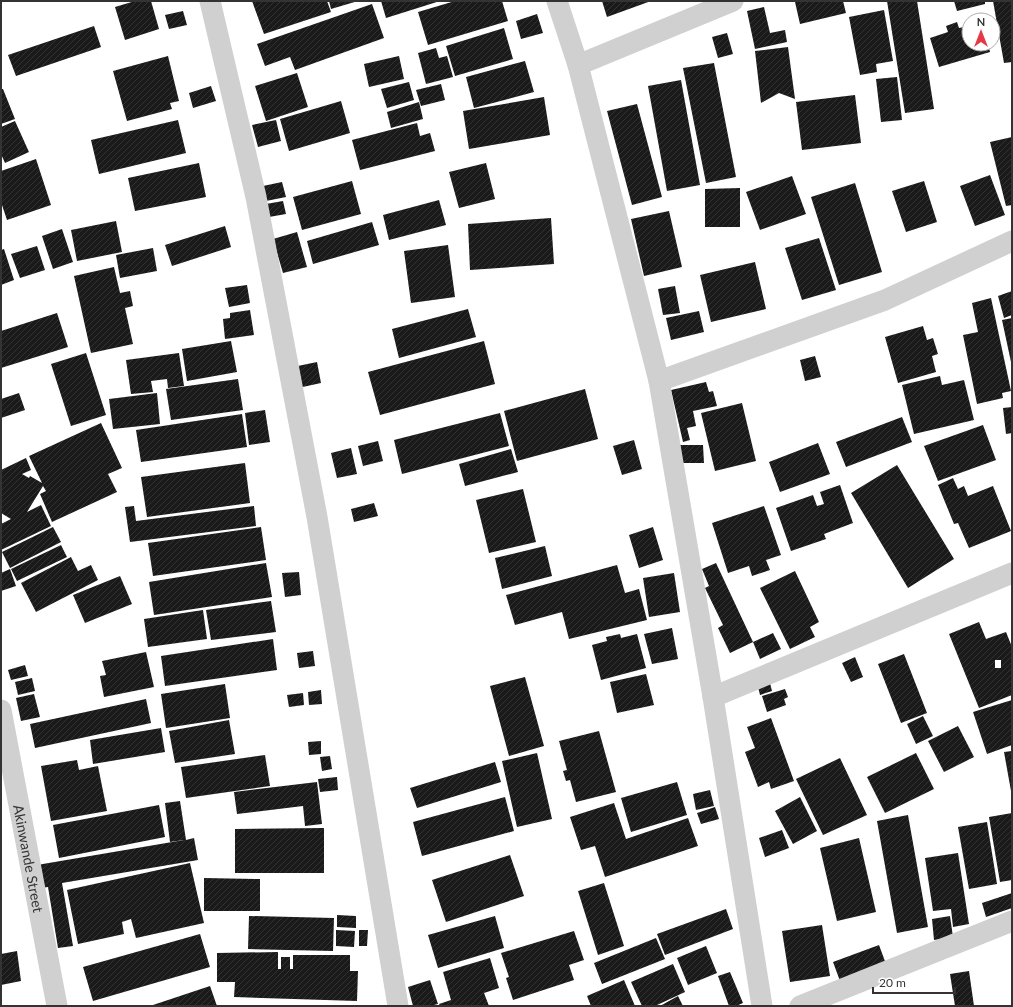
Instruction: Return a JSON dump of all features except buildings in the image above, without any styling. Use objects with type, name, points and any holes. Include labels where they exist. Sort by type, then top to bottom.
[{"type":"street","points":[[210,1],[256,197],[317,517],[398,1006]]},
{"type":"street","points":[[557,1],[578,65],[659,381],[713,697],[762,1006]]},
{"type":"street","points":[[578,65],[733,1]]},
{"type":"street","points":[[659,381],[885,300],[1012,241]]},
{"type":"street","points":[[713,697],[1012,573]]},
{"type":"street","name":"Akinwande Street","points":[[1,710],[57,1006]]},
{"type":"street","points":[[800,1006],[1012,921]]}]
